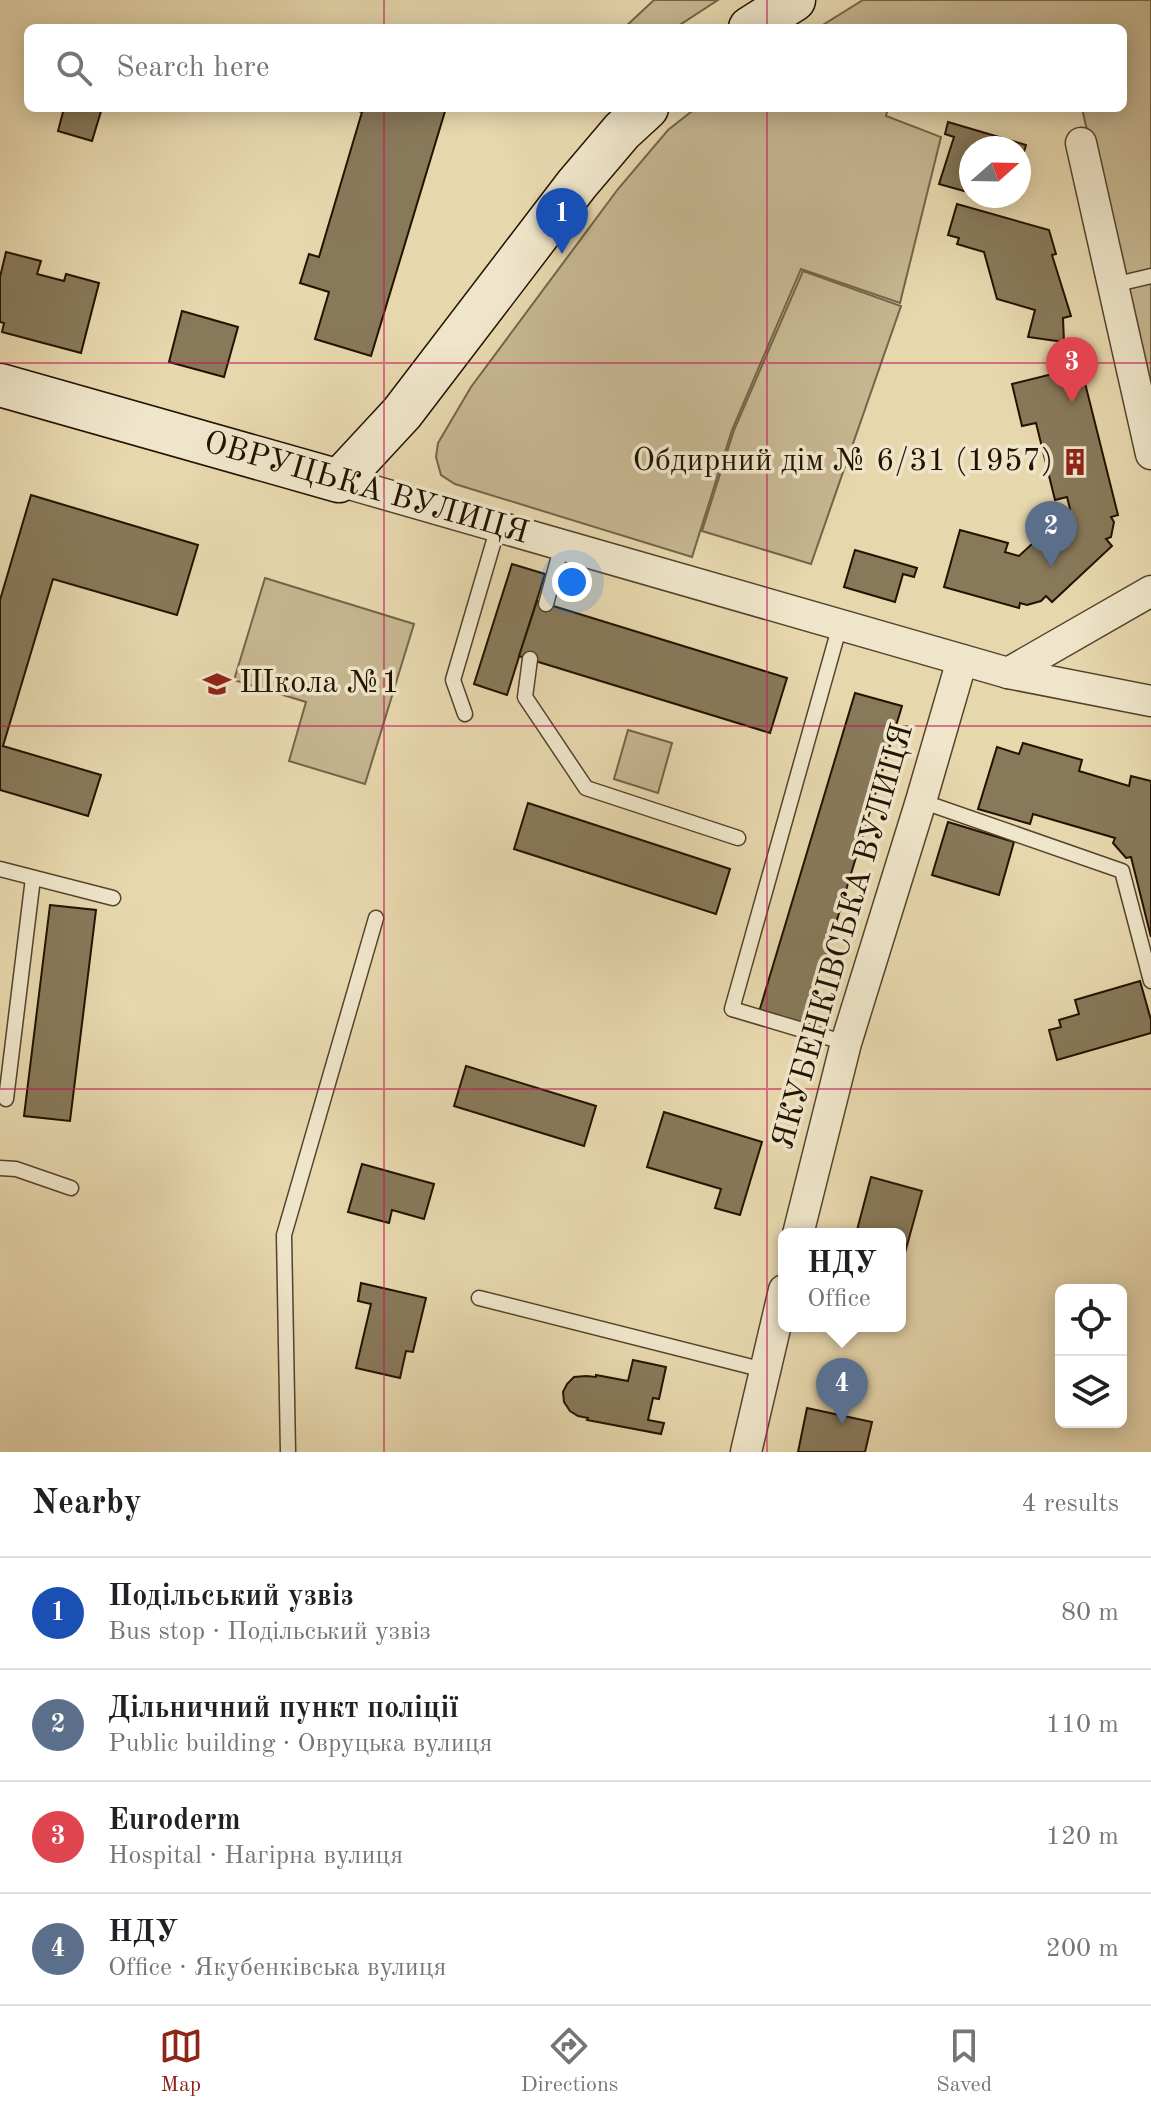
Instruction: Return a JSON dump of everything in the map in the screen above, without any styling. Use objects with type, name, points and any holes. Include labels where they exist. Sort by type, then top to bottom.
[{"type":"street","points":[[756,24],[794,0]]},
{"type":"street","points":[[339,481],[402,413],[577,184],[622,131],[643,112]]},
{"type":"street","points":[[1081,143],[1151,454]]},
{"type":"street","name":"ОВРУЦЬКА ВУЛИЦЯ","points":[[0,385],[1008,673],[1151,701]]},
{"type":"street","points":[[1008,673],[1151,591]]},
{"type":"street","name":"ЯКУБЕНКІВСЬКА ВУЛИЦЯ","points":[[800,1228],[846,1043],[962,660]]},
{"type":"street","points":[[746,1452],[778,1314]]},
{"type":"lane","points":[[1113,285],[1151,276]]},
{"type":"lane","points":[[465,714],[453,680],[498,527]]},
{"type":"lane","points":[[546,604],[562,545]]},
{"type":"lane","points":[[840,625],[732,1009],[846,1043]]},
{"type":"lane","points":[[530,659],[525,697],[586,788],[738,838]]},
{"type":"lane","points":[[921,801],[1122,871],[1151,981]]},
{"type":"lane","points":[[0,869],[113,898]]},
{"type":"lane","points":[[6,1099],[33,878]]},
{"type":"lane","points":[[288,1452],[284,1235],[376,918]]},
{"type":"lane","points":[[0,1168],[16,1169],[71,1188]]},
{"type":"lane","points":[[479,1298],[764,1370]]},
{"type":"shaded area","points":[[654,0],[718,0],[681,24],[628,24]]},
{"type":"shaded area","points":[[863,0],[1151,0],[1151,400],[1118,271],[1083,112],[1127,112],[1127,24],[824,24]]},
{"type":"shaded area","points":[[691,112],[887,112],[886,116],[941,137],[900,303],[801,269],[732,430],[692,557],[455,484],[441,475],[436,457],[438,443],[471,387],[618,189],[668,130]]},
{"type":"shaded area","points":[[803,271],[901,306],[811,564],[702,531],[734,430]]},
{"type":"shaded area","points":[[265,578],[414,624],[365,784],[289,761],[306,702],[234,680]]},
{"type":"shaded area","points":[[628,730],[672,743],[658,793],[614,779]]},
{"type":"building","points":[[63,112],[101,112],[92,141],[58,131]]},
{"type":"building","points":[[362,112],[445,112],[371,356],[315,339],[329,292],[300,283],[309,254],[319,257]]},
{"type":"building","points":[[948,122],[995,136],[959,136],[959,190],[939,184],[954,137],[945,134]]},
{"type":"building","points":[[957,204],[959,208],[971,208],[1049,230],[1056,254],[1052,255],[1071,316],[1063,318],[1064,342],[1028,337],[1035,310],[997,299],[984,252],[957,244],[959,238],[948,235]]},
{"type":"building","points":[[6,252],[41,261],[37,274],[64,281],[66,274],[99,283],[81,353],[2,332],[0,277]]},
{"type":"building","points":[[182,311],[238,327],[224,377],[169,362]]},
{"type":"building","name":"Обдирний дім № 6/31 (1957)","points":[[1081,367],[1118,515],[1111,517],[1114,522],[1111,537],[1106,539],[1112,546],[1052,602],[1046,596],[1027,605],[1020,603],[1019,608],[944,587],[960,530],[1008,543],[1005,552],[1019,556],[1070,509],[1067,497],[1055,500],[1036,423],[1022,426],[1012,384]]},
{"type":"building","points":[[31,495],[198,545],[177,615],[53,579],[3,746],[101,775],[88,816],[0,790],[0,600]]},
{"type":"building","points":[[855,550],[917,568],[914,577],[903,574],[895,602],[844,587]]},
{"type":"building","points":[[512,564],[545,574],[507,695],[474,684]]},
{"type":"building","points":[[537,601],[787,678],[770,733],[519,656]]},
{"type":"building","points":[[855,693],[902,706],[805,1025],[759,1012]]},
{"type":"building","points":[[1023,743],[1082,760],[1079,771],[1129,786],[1131,776],[1151,781],[1151,937],[1131,857],[1126,858],[1113,843],[1115,838],[1033,814],[1030,824],[978,809],[997,747],[1019,754]]},
{"type":"building","points":[[528,803],[730,869],[716,914],[514,849]]},
{"type":"building","points":[[948,822],[1014,842],[999,895],[932,875]]},
{"type":"building","points":[[50,905],[96,910],[70,1121],[24,1116]]},
{"type":"building","points":[[1140,981],[1151,1020],[1151,1033],[1057,1060],[1049,1030],[1061,1027],[1059,1020],[1079,1014],[1075,1000]]},
{"type":"building","points":[[466,1066],[596,1106],[584,1146],[454,1106]]},
{"type":"building","points":[[664,1112],[762,1142],[740,1215],[715,1208],[721,1189],[647,1167]]},
{"type":"building","points":[[362,1164],[434,1184],[424,1219],[392,1210],[389,1223],[348,1212]]},
{"type":"building","points":[[871,1177],[922,1191],[906,1249],[906,1228],[858,1228]]},
{"type":"building","points":[[361,1283],[426,1298],[413,1352],[406,1351],[400,1378],[356,1368],[371,1304],[358,1301]]},
{"type":"building","points":[[633,1360],[666,1367],[659,1399],[653,1398],[648,1420],[664,1423],[661,1434],[587,1420],[570,1411],[564,1402],[563,1392],[574,1377],[596,1375],[628,1381]]},
{"type":"building","points":[[807,1408],[872,1422],[865,1452],[798,1452]]},
{"type":"place","name":"Подільський узвіз","points":[[562,254]]},
{"type":"place","name":"Euroderm","points":[[1072,403]]},
{"type":"place","name":"Обдирний дім № 6/31 (1957)","points":[[1075,462]]},
{"type":"place","name":"Дільничний пункт поліції","points":[[1051,567]]},
{"type":"place","name":"Школа №1","points":[[217,684]]},
{"type":"place","name":"НДУ","points":[[842,1424]]}]
